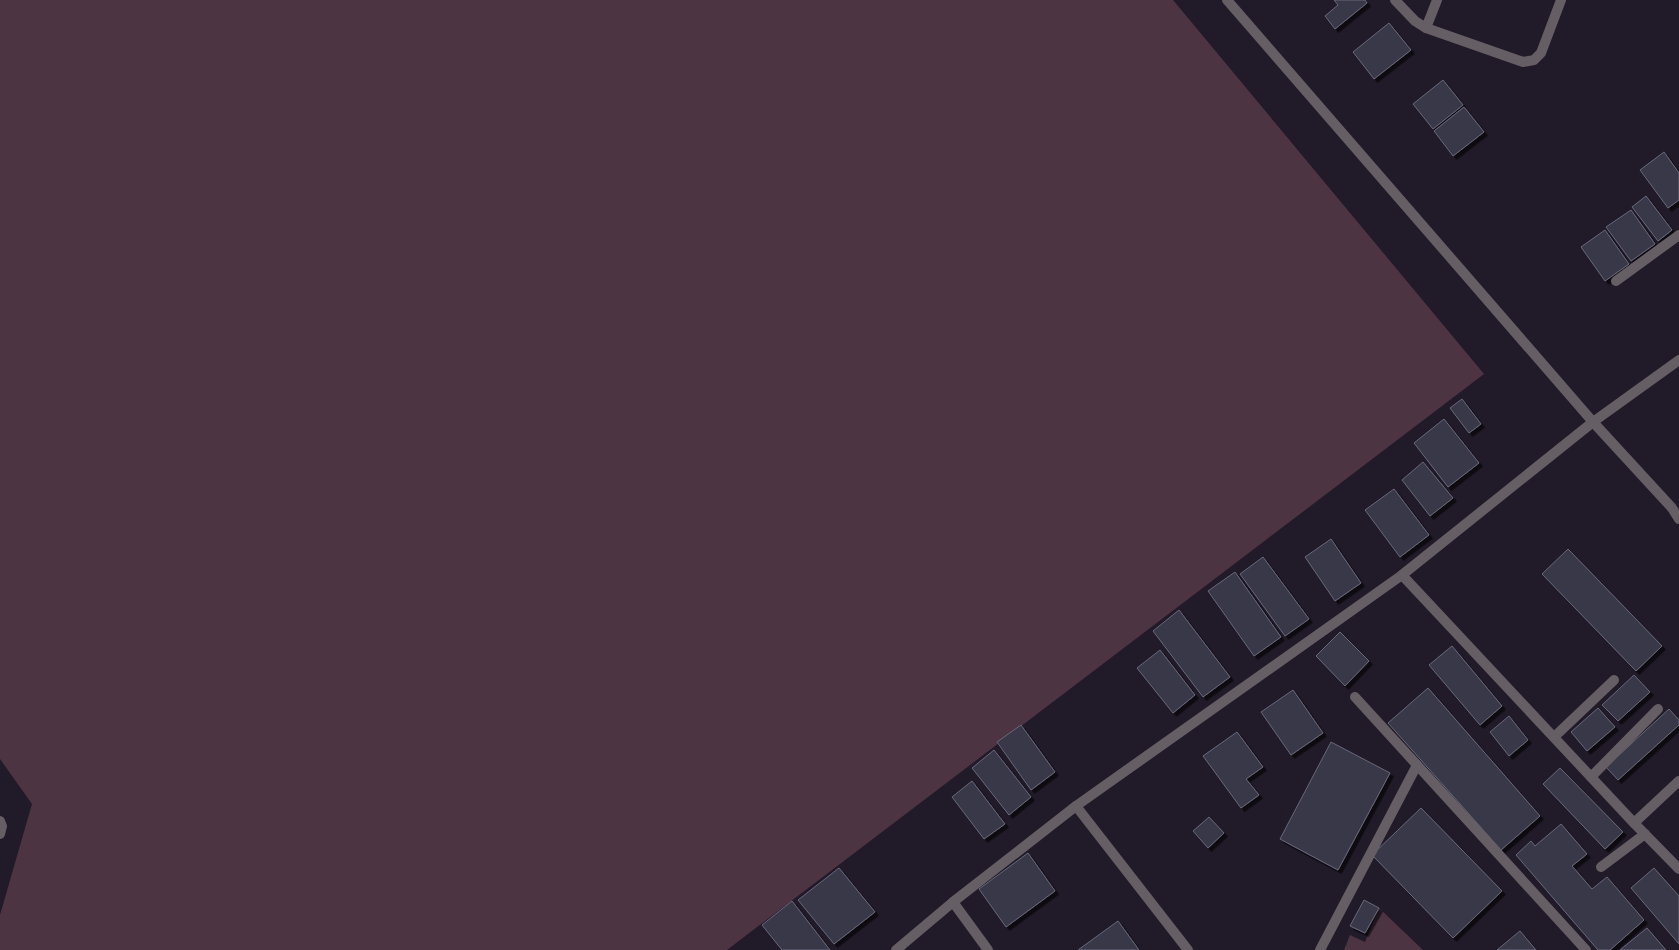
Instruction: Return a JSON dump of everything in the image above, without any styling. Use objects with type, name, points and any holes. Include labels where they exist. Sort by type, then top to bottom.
[{"type":"street","points":[[1227,0],[1593,422],[1676,510],[1679,519]]},
{"type":"street","points":[[1395,0],[1414,21],[1426,28],[1523,62],[1534,60],[1541,52],[1562,0]]},
{"type":"street","points":[[1426,28],[1437,0]]},
{"type":"street","points":[[1616,281],[1679,235]]},
{"type":"street","points":[[896,950],[953,902],[1076,806],[1402,575],[1593,422],[1679,360]]},
{"type":"street","points":[[1402,575],[1634,824],[1679,869]]},
{"type":"street","points":[[1554,737],[1614,680]]},
{"type":"street","points":[[1355,697],[1586,950]]},
{"type":"street","points":[[1591,777],[1658,709]]},
{"type":"street","points":[[1320,950],[1417,765]]},
{"type":"street","points":[[1634,824],[1679,781]]},
{"type":"street","points":[[1076,806],[1188,950]]},
{"type":"street","points":[[0,821],[2,826],[0,834]]},
{"type":"street","points":[[1601,867],[1645,834]]},
{"type":"street","points":[[953,902],[988,950]]},
{"type":"shaded area","points":[[0,0],[1173,0],[1484,374],[727,950],[0,950],[0,915],[32,804],[0,759]]},
{"type":"shaded area","points":[[1379,908],[1423,950],[1344,950],[1350,935],[1365,942]]},
{"type":"building","points":[[1334,0],[1365,0],[1367,3],[1335,29],[1325,16],[1338,5]]},
{"type":"building","points":[[1389,23],[1411,50],[1374,79],[1353,52]]},
{"type":"building","points":[[1443,80],[1463,105],[1433,129],[1413,104]]},
{"type":"building","points":[[1464,107],[1484,132],[1453,156],[1434,131]]},
{"type":"building","points":[[1664,152],[1679,173],[1679,200],[1668,208],[1640,170]]},
{"type":"building","points":[[1646,196],[1672,230],[1658,241],[1632,207]]},
{"type":"building","points":[[1631,210],[1655,244],[1631,261],[1606,227]]},
{"type":"building","points":[[1605,230],[1629,264],[1605,281],[1581,247]]},
{"type":"building","points":[[1462,399],[1481,424],[1469,433],[1450,408]]},
{"type":"building","points":[[1444,419],[1479,463],[1448,487],[1414,443]]},
{"type":"building","points":[[1423,462],[1453,498],[1430,516],[1402,480]]},
{"type":"building","points":[[1394,489],[1429,535],[1400,557],[1365,510]]},
{"type":"building","points":[[1331,539],[1361,583],[1335,601],[1305,557]]},
{"type":"building","points":[[1568,549],[1662,646],[1636,671],[1542,574]]},
{"type":"building","points":[[1263,557],[1309,619],[1285,636],[1240,574]]},
{"type":"building","points":[[1235,572],[1281,637],[1254,656],[1208,591]]},
{"type":"building","points":[[1179,610],[1230,677],[1203,697],[1153,631]]},
{"type":"building","points":[[1340,632],[1369,661],[1345,686],[1316,656]]},
{"type":"building","points":[[1452,646],[1502,706],[1480,725],[1429,665]]},
{"type":"building","points":[[1160,650],[1195,695],[1173,713],[1137,668]]},
{"type":"building","points":[[1634,675],[1650,692],[1618,721],[1602,705]]},
{"type":"building","points":[[1428,688],[1540,816],[1501,850],[1388,723]]},
{"type":"building","points":[[1293,690],[1323,733],[1291,755],[1261,712]]},
{"type":"building","points":[[1598,708],[1615,727],[1587,751],[1571,732]]},
{"type":"building","points":[[1669,709],[1679,720],[1679,725],[1618,780],[1606,767]]},
{"type":"building","points":[[1509,716],[1528,740],[1509,756],[1490,732]]},
{"type":"building","points":[[1021,725],[1055,772],[1031,790],[997,742]]},
{"type":"building","points":[[1237,732],[1263,767],[1246,779],[1259,795],[1241,808],[1203,756]]},
{"type":"building","points":[[1331,742],[1390,773],[1338,870],[1280,839]]},
{"type":"building","points":[[994,750],[1031,797],[1009,815],[972,768]]},
{"type":"building","points":[[1560,768],[1623,832],[1605,849],[1543,784]]},
{"type":"building","points":[[972,781],[1005,824],[984,839],[952,797]]},
{"type":"building","points":[[1421,808],[1502,891],[1453,938],[1372,855]]},
{"type":"building","points":[[1209,817],[1224,833],[1208,848],[1193,831]]},
{"type":"building","points":[[1561,824],[1587,854],[1572,866],[1592,889],[1607,877],[1644,920],[1610,950],[1598,950],[1516,855],[1531,841],[1535,846]]},
{"type":"building","points":[[1028,853],[1055,891],[1006,927],[979,889]]},
{"type":"building","points":[[839,868],[875,912],[834,944],[798,900]]},
{"type":"building","points":[[1654,868],[1679,896],[1679,944],[1631,888]]},
{"type":"building","points":[[1364,900],[1379,908],[1365,933],[1350,926]]},
{"type":"building","points":[[792,901],[830,950],[782,950],[762,925]]},
{"type":"building","points":[[1118,921],[1139,950],[1078,950]]},
{"type":"building","points":[[1647,928],[1666,950],[1620,950]]},
{"type":"building","points":[[1520,931],[1536,950],[1497,950]]}]
